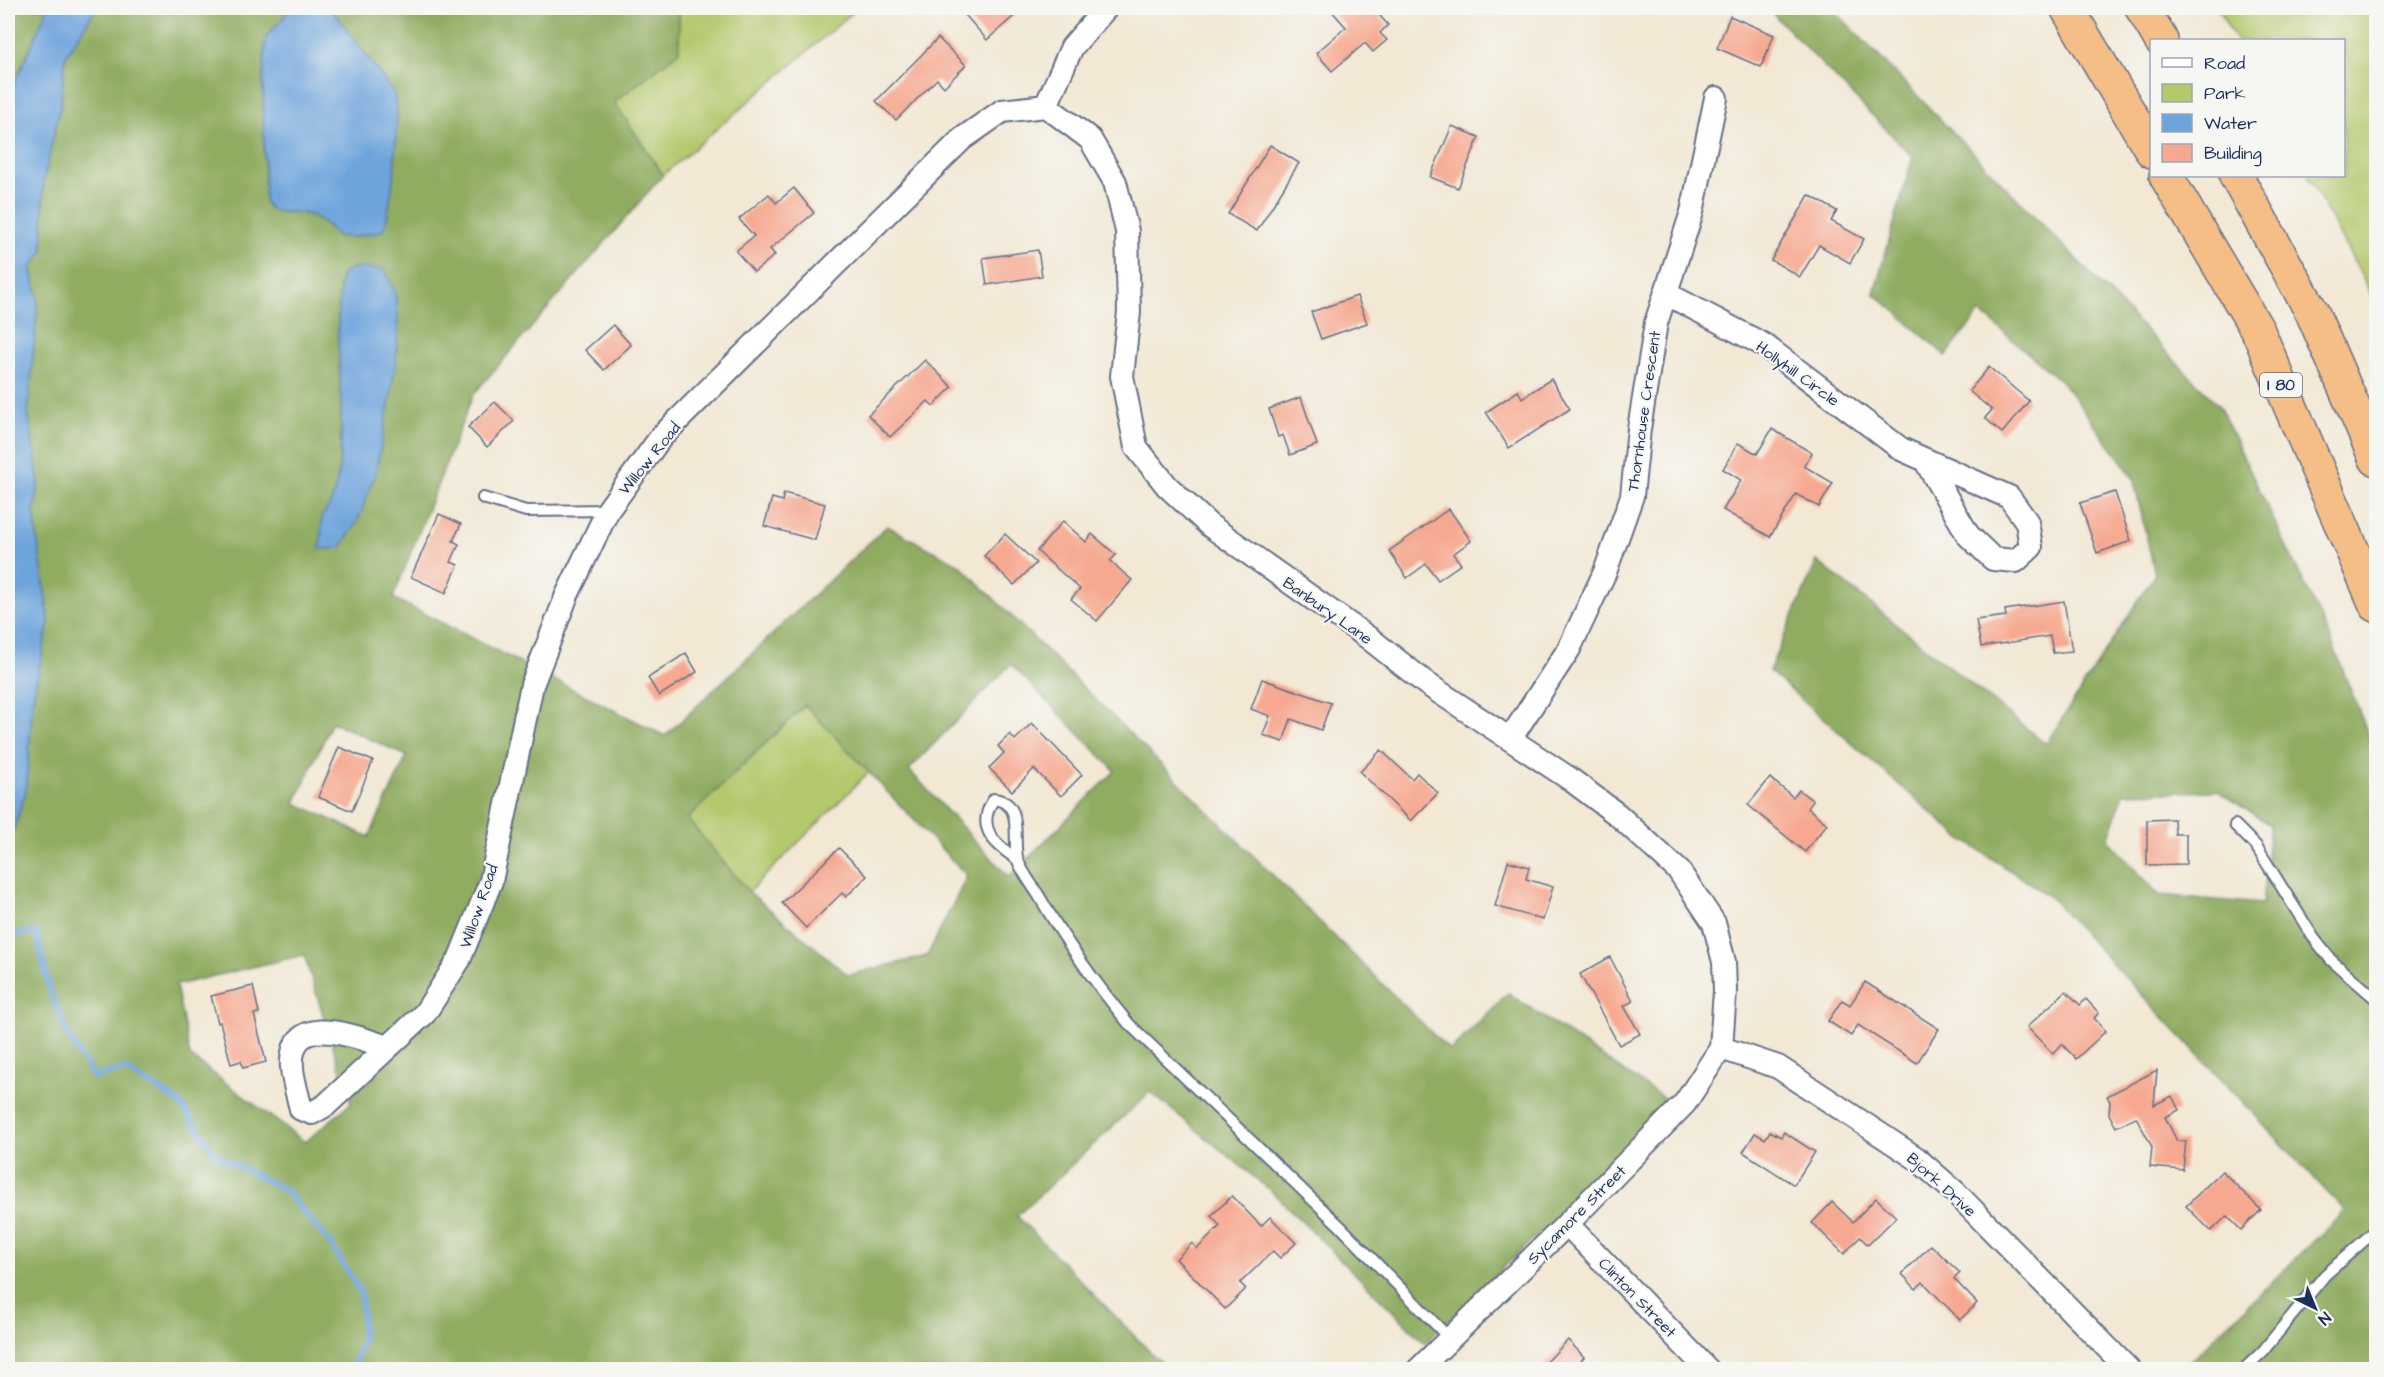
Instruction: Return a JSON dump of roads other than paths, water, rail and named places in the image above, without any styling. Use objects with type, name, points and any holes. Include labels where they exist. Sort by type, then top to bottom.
[{"type":"highway","points":[[2067,8],[2150,149]]},
{"type":"highway","points":[[2142,8],[2160,39]]},
{"type":"highway","name":"I 80","points":[[2167,177],[2258,331],[2376,605]]},
{"type":"highway","points":[[2237,177],[2312,312],[2376,459]]},
{"type":"street","points":[[1046,106],[1072,47],[1106,8]]},
{"type":"street","name":"Thornhouse Crescent","points":[[1510,739],[1569,649],[1605,572],[1632,496],[1639,429],[1656,323],[1692,212],[1716,98]]},
{"type":"street","name":"Willow Road","points":[[388,1047],[425,1012],[459,960],[490,881],[532,685],[567,596],[608,510],[661,437],[962,139],[1002,111],[1046,106]]},
{"type":"street","name":"Banbury Lane","points":[[1046,106],[1090,139],[1115,182],[1126,231],[1129,312],[1122,376],[1136,447],[1167,486],[1209,525],[1370,639],[1427,684],[1618,815],[1678,871],[1714,923],[1724,962],[1725,991],[1721,1047]]},
{"type":"street","name":"Hollyhill Circle","points":[[1667,294],[1764,345],[1901,449],[2009,497],[2027,522],[2031,547],[2016,561],[1993,558],[1968,535],[1925,460]]},
{"type":"street","name":"Sycamore Street","points":[[1418,1370],[1567,1224],[1685,1103],[1721,1047]]},
{"type":"street","name":"Bjork Drive","points":[[1721,1047],[1778,1067],[1916,1158],[1961,1198],[2129,1370]]},
{"type":"street","name":"Clinton Street","points":[[1567,1224],[1708,1370]]},
{"type":"lane","points":[[483,498],[526,511],[608,510]]},
{"type":"lane","points":[[1017,859],[1016,821],[1009,807],[1002,800],[994,799],[989,807],[986,822],[989,835],[1000,848],[1017,859],[1053,920],[1105,995],[1129,1024],[1340,1226],[1449,1339]]},
{"type":"lane","points":[[2235,825],[2256,846],[2313,937],[2331,960],[2376,999]]},
{"type":"lane","points":[[2243,1370],[2263,1351],[2325,1275],[2376,1230]]},
{"type":"water","points":[[48,8],[96,8],[65,57],[61,102],[43,183],[43,252],[31,267],[38,299],[28,413],[39,482],[34,513],[49,622],[33,699],[26,791],[8,847],[8,98]]},
{"type":"water","points":[[292,8],[331,8],[394,94],[397,114],[394,174],[386,224],[382,231],[355,237],[338,236],[316,217],[302,213],[273,211],[265,203],[263,81],[266,37]]},
{"type":"water","points":[[352,268],[384,269],[395,294],[398,314],[396,360],[375,476],[360,514],[340,548],[320,549],[322,516],[331,502],[337,482],[340,458],[338,314],[341,276]]},
{"type":"waterway","points":[[8,935],[36,932],[50,991],[71,1042],[94,1077],[125,1069],[180,1103],[216,1155],[285,1190],[330,1243],[361,1293],[363,1338],[352,1370]]}]
